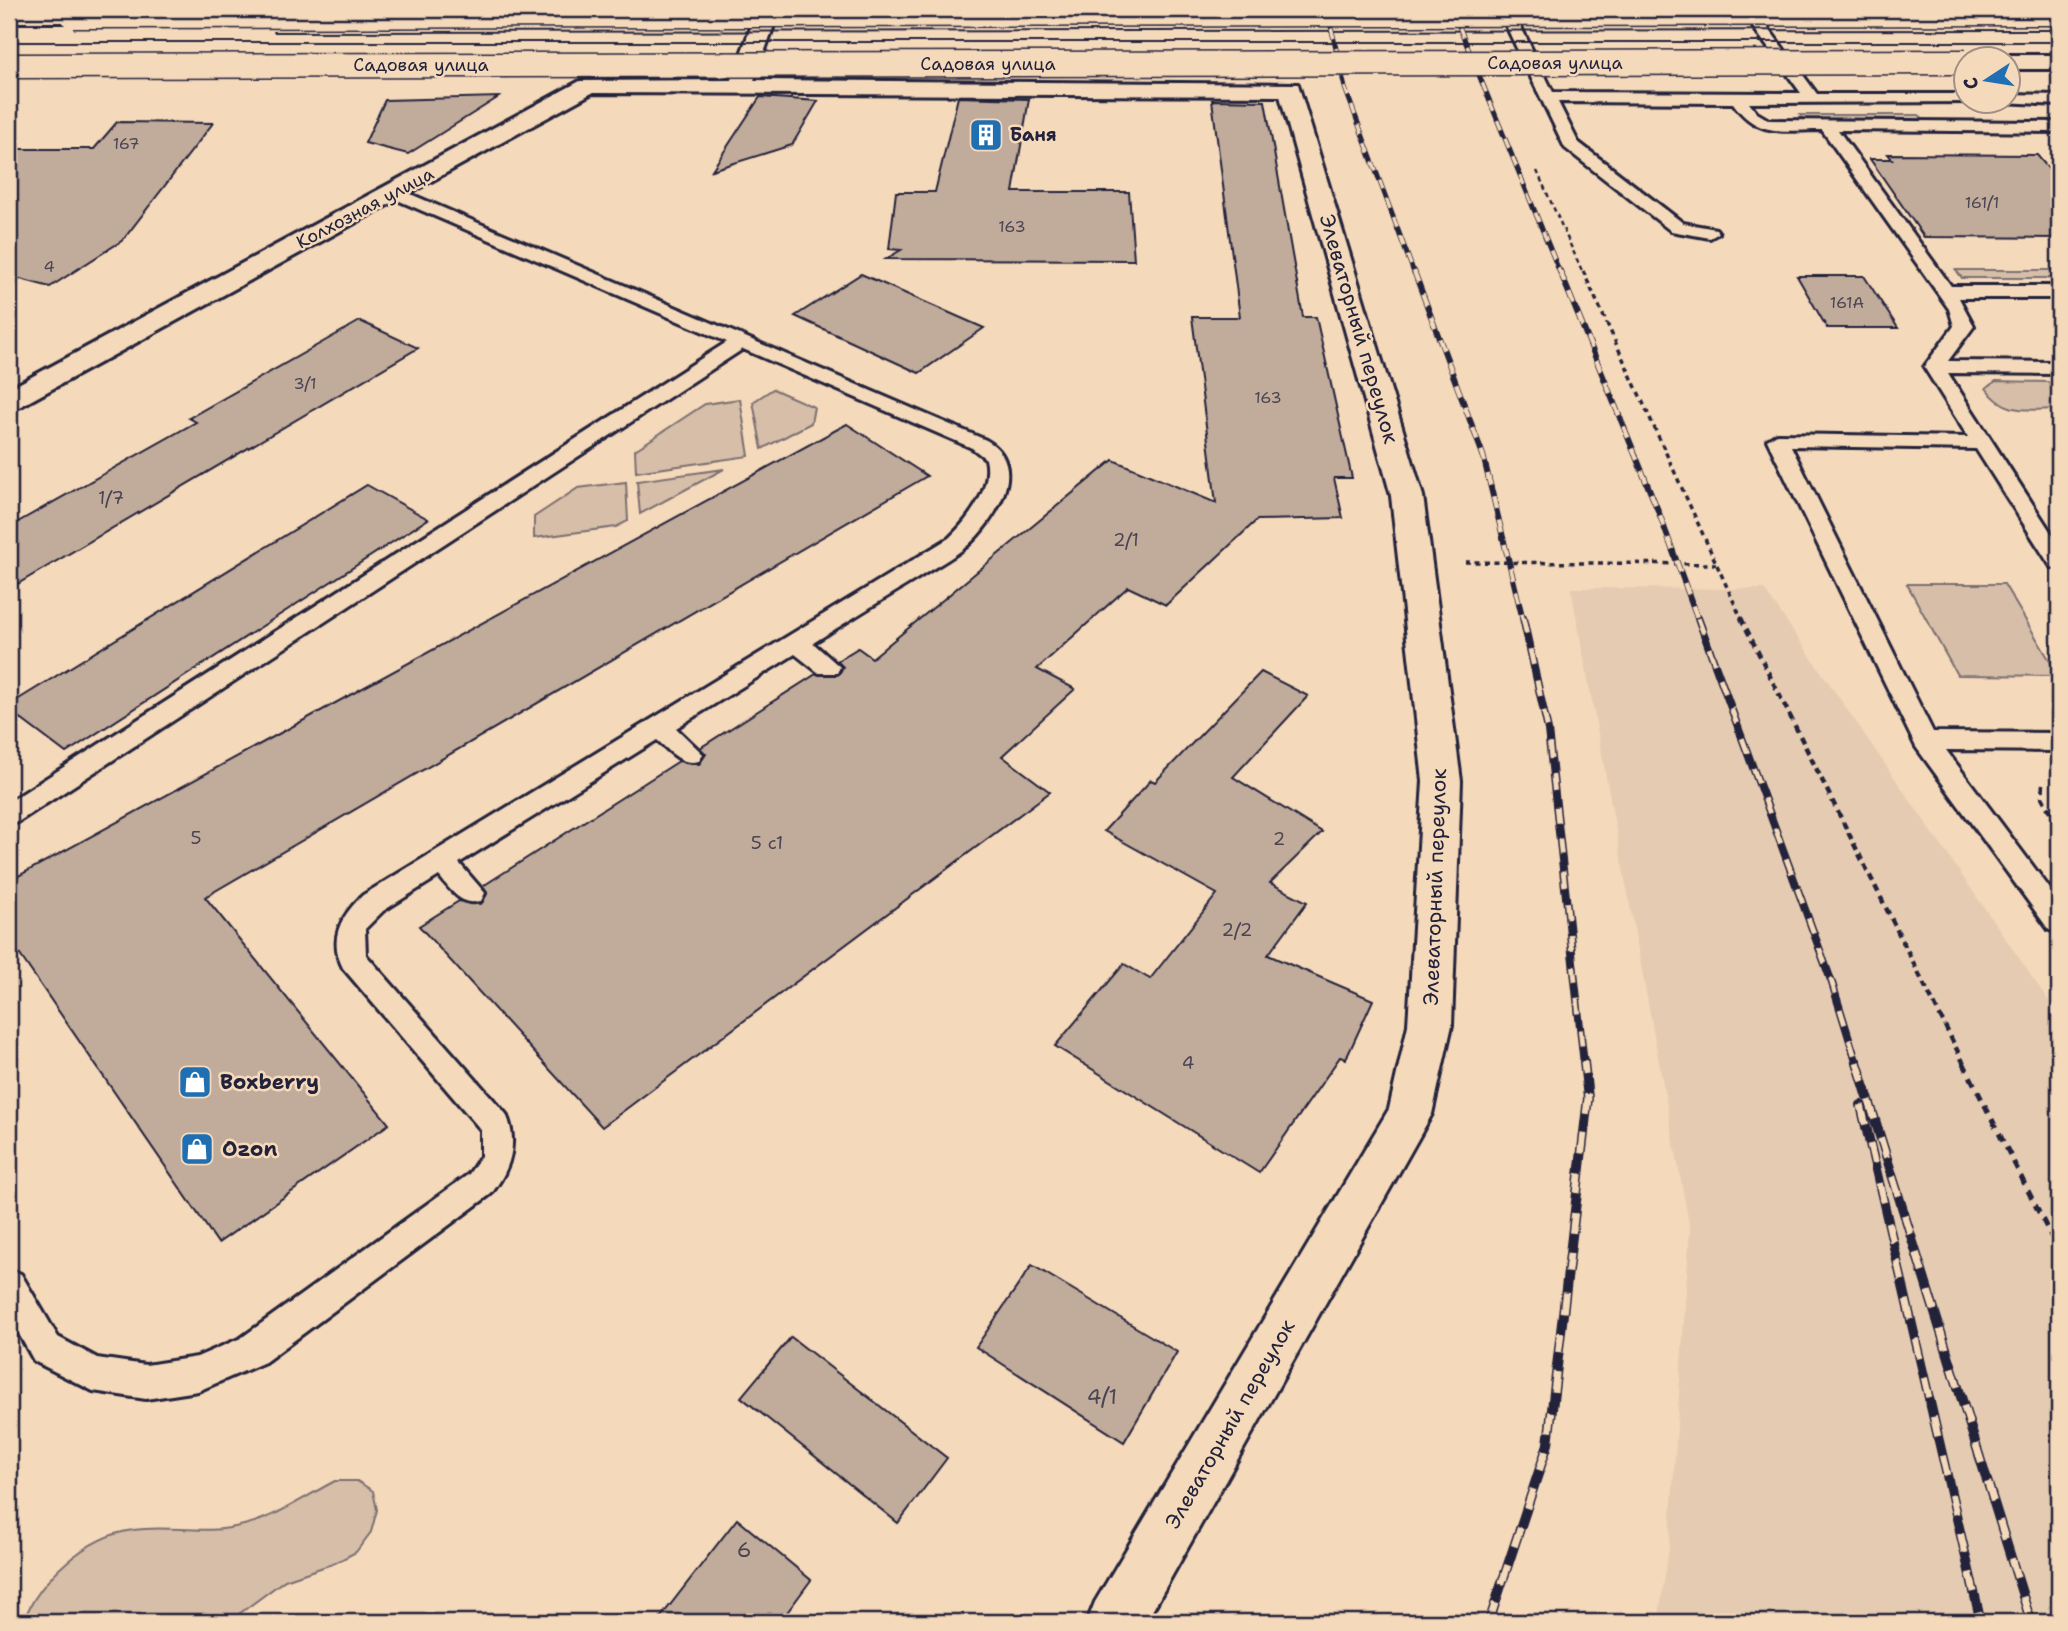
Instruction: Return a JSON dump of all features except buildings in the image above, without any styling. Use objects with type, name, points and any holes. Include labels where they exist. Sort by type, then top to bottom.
[{"type":"main road","points":[[740,86],[769,9]]},
{"type":"main road","points":[[9,16],[2059,13]]},
{"type":"main road","name":"Садовая улица","points":[[9,66],[1952,62]]},
{"type":"main road","points":[[2022,62],[2059,62]]},
{"type":"main road","name":"Колхозная улица","points":[[9,401],[589,86],[1290,89]]},
{"type":"main road","name":"Элеваторный переулок","points":[[1115,1622],[1410,1114],[1430,1025],[1442,781],[1407,496],[1290,89]]},
{"type":"lane","points":[[1505,9],[1571,145],[1676,227],[1710,233]]},
{"type":"lane","points":[[1747,9],[1812,98]]},
{"type":"lane","points":[[1548,97],[1952,99]]},
{"type":"lane","points":[[1738,98],[1751,117],[1766,125],[2059,127]]},
{"type":"lane","points":[[2022,99],[2059,100]]},
{"type":"lane","points":[[1826,125],[1958,309],[1964,326],[1934,368]]},
{"type":"lane","points":[[9,1285],[46,1349],[93,1374],[146,1382],[198,1374],[253,1350],[480,1184],[494,1166],[500,1145],[495,1124],[353,960],[348,941],[353,921],[373,903],[970,533],[1000,474],[992,451],[979,444],[394,192]]},
{"type":"lane","points":[[1945,292],[2059,292]]},
{"type":"lane","points":[[9,815],[742,341]]},
{"type":"lane","points":[[1934,368],[2059,368]]},
{"type":"lane","points":[[1934,368],[2059,562]]},
{"type":"lane","points":[[1982,443],[1777,440],[1925,741],[2059,922]]},
{"type":"lane","points":[[796,642],[828,667]]},
{"type":"lane","points":[[659,727],[690,754]]},
{"type":"lane","points":[[1925,741],[2059,742]]},
{"type":"lane","points":[[441,861],[471,893]]},
{"type":"path","points":[[1533,163],[1766,673],[2059,1252]]},
{"type":"path","points":[[1416,560],[1716,564]]},
{"type":"path","points":[[2047,777],[2042,785],[2042,797],[2059,828]]},
{"type":"shaded area","points":[[1800,115],[1919,115],[1923,120],[1803,119]]},
{"type":"shaded area","points":[[1956,270],[2059,270],[2059,278],[1962,278]]},
{"type":"shaded area","points":[[1996,381],[2048,382],[2059,398],[2059,409],[2018,409],[2001,403],[1986,388]]},
{"type":"shaded area","points":[[773,389],[814,407],[811,423],[762,449],[753,402]]},
{"type":"shaded area","points":[[740,399],[749,456],[636,472],[635,450],[705,404]]},
{"type":"shaded area","points":[[724,469],[640,514],[637,481]]},
{"type":"shaded area","points":[[626,482],[628,521],[616,527],[534,538],[534,517],[578,488]]},
{"type":"shaded area","points":[[1907,584],[2004,584],[2059,676],[1957,675]]},
{"type":"shaded area","points":[[1571,588],[1764,589],[2059,1016],[2059,1622],[1658,1622],[1669,1548],[1690,1229]]},
{"type":"shaded area","points":[[335,1481],[357,1481],[373,1491],[377,1510],[371,1532],[356,1552],[335,1563],[285,1580],[228,1622],[23,1622],[30,1606],[52,1576],[66,1562],[98,1541],[133,1530],[215,1530],[244,1525],[280,1512]]},
{"type":"tram line","points":[[274,32],[2059,30]]},
{"type":"tram line","points":[[9,42],[2059,42]]},
{"type":"railway","points":[[1327,9],[1345,88],[1414,273]]},
{"type":"railway","points":[[1452,9],[1560,273]]},
{"type":"railway","points":[[1414,271],[1483,455],[1523,620]]},
{"type":"railway","points":[[1560,271],[1659,513],[1698,620]]},
{"type":"railway","points":[[1523,618],[1548,730],[1584,1064]]},
{"type":"railway","points":[[1698,618],[1832,983],[1857,1064]]},
{"type":"railway","points":[[1489,1622],[1548,1444],[1588,1098],[1584,1062]]},
{"type":"railway","points":[[1857,1062],[2031,1622]]},
{"type":"railway","points":[[1861,1105],[1981,1622]]},
{"type":"place","name":"Баня","points":[[986,135]]},
{"type":"place","name":"Boxberry","points":[[195,1082]]},
{"type":"place","name":"Ozon","points":[[197,1149]]}]
